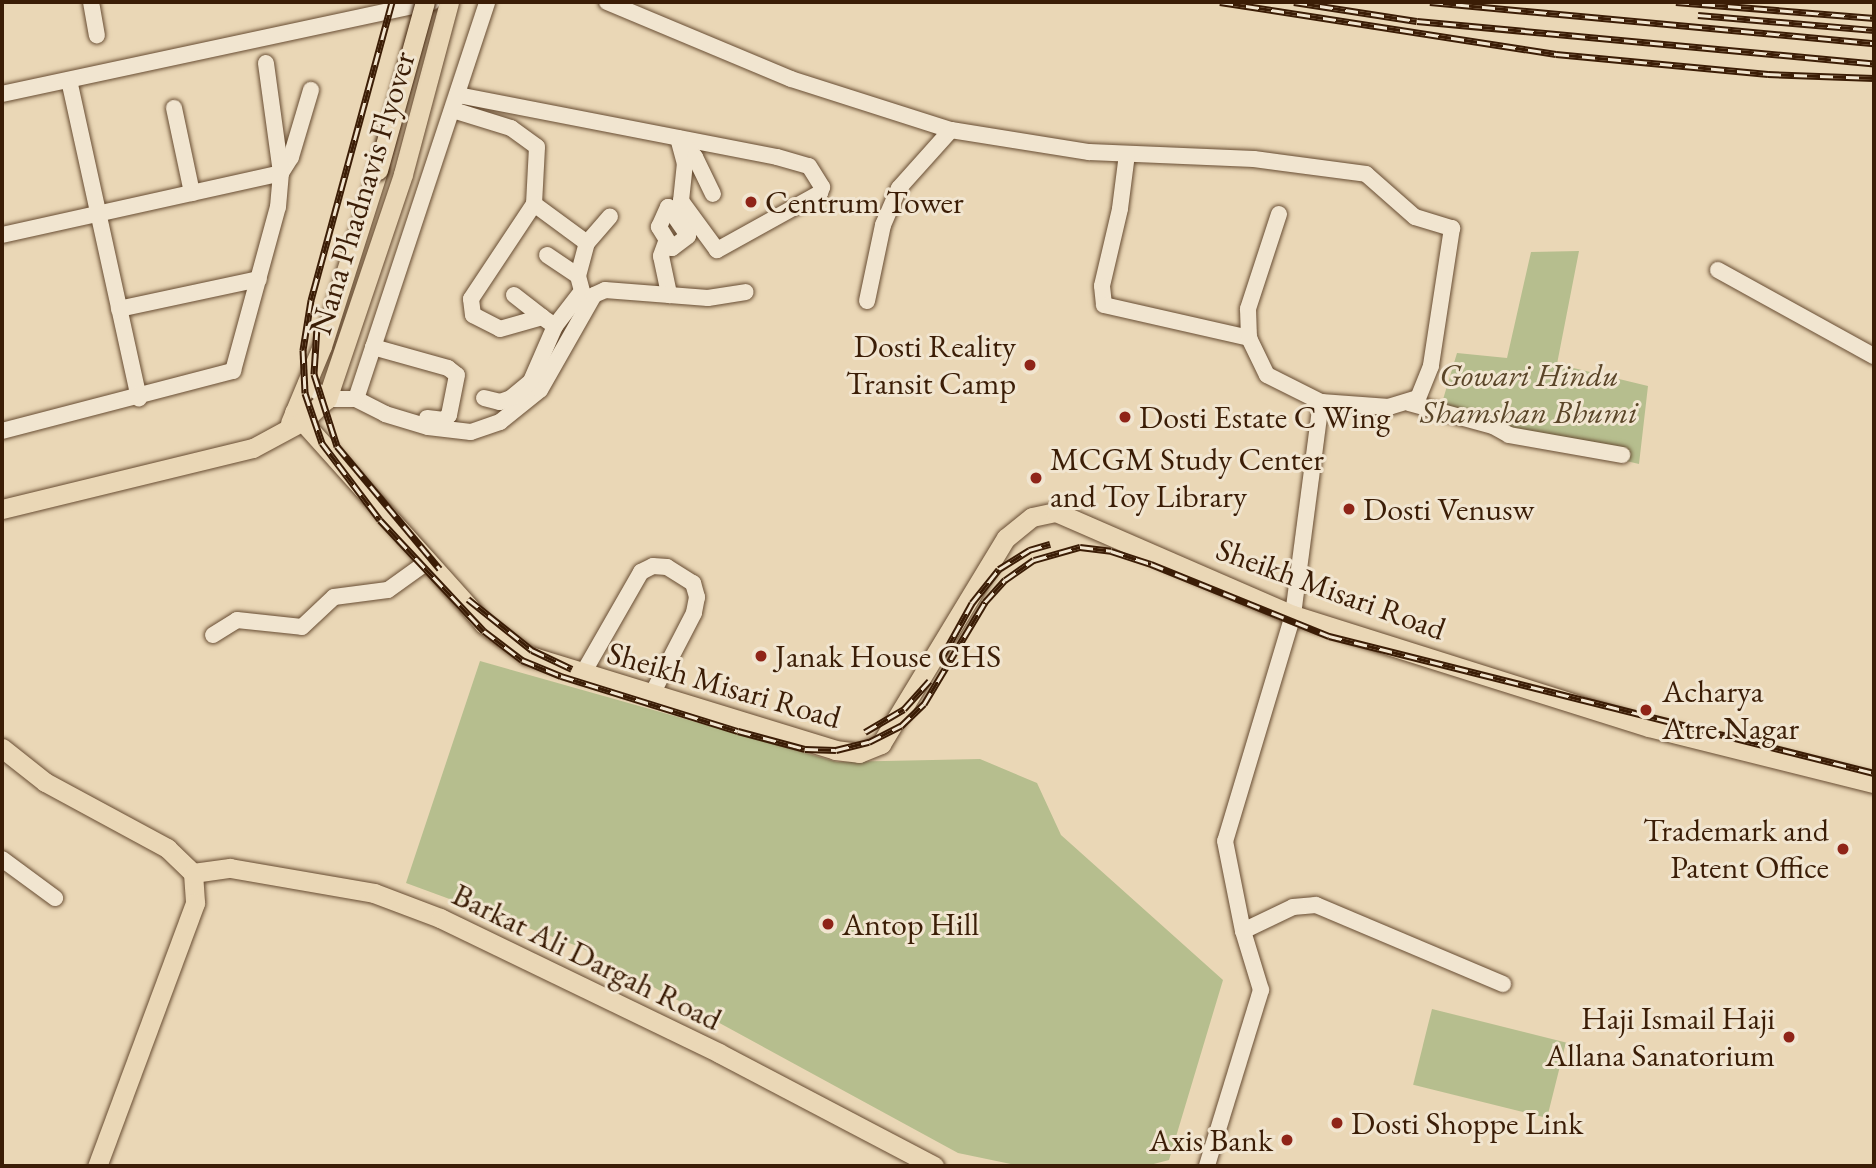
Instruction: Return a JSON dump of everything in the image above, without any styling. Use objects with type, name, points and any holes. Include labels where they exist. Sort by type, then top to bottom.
[{"type":"main road","name":"Nana Phadnavis Flyover","points":[[295,421],[306,383],[322,346],[425,2]]},
{"type":"main road","name":"Nana Phadnavis Flyover","points":[[327,399],[403,174],[449,2]]},
{"type":"main road","points":[[2,509],[253,448],[327,399]]},
{"type":"main road","name":"Sheikh Misari Road","points":[[295,421],[495,635],[527,655],[582,675],[835,750],[859,753],[881,744],[1006,538],[1032,517],[1056,512],[1293,615],[1649,727],[1874,783]]},
{"type":"main road","points":[[2,748],[45,782],[167,848],[193,873],[195,903],[97,1166]]},
{"type":"main road","name":"Barkat Ali Dargah Road","points":[[193,873],[230,868],[374,893],[440,918],[694,1040],[934,1166]]},
{"type":"street","points":[[91,2],[97,35]]},
{"type":"street","points":[[2,94],[432,2]]},
{"type":"street","points":[[357,396],[487,2]]},
{"type":"street","points":[[607,2],[791,79],[951,130],[1090,152],[1254,159],[1366,174],[1415,218],[1452,228],[1427,386],[1409,403]]},
{"type":"street","points":[[2,431],[139,398],[233,371],[260,279],[281,173],[265,63]]},
{"type":"street","points":[[69,80],[139,398]]},
{"type":"street","points":[[2,235],[281,173],[291,157],[312,90]]},
{"type":"street","points":[[455,102],[678,138],[804,163],[822,180],[822,187],[820,192],[717,250],[681,201],[685,164],[678,138]]},
{"type":"street","points":[[455,102],[512,128],[552,158]]},
{"type":"street","points":[[174,108],[192,192]]},
{"type":"street","points":[[867,301],[883,225],[900,188],[951,130]]},
{"type":"street","points":[[678,138],[695,157],[713,194]]},
{"type":"street","points":[[537,147],[534,205],[470,307],[479,320],[500,329],[548,322]]},
{"type":"street","points":[[1127,153],[1118,222],[1102,286],[1104,305],[1249,338]]},
{"type":"street","points":[[534,205],[587,243]]},
{"type":"street","points":[[1279,214],[1248,309],[1249,338],[1267,375],[1321,402],[1389,407],[1409,403],[1493,426],[1509,435],[1622,455]]},
{"type":"street","points":[[484,398],[500,402],[511,398],[531,381],[548,322],[582,291],[578,276],[587,243],[610,217]]},
{"type":"street","points":[[666,248],[669,295]]},
{"type":"street","points":[[547,255],[578,276]]},
{"type":"street","points":[[1718,270],[1874,356]]},
{"type":"street","points":[[119,309],[260,279]]},
{"type":"street","points":[[357,396],[385,414],[428,427],[471,432],[490,425],[540,390],[594,295],[606,290],[708,298],[746,292]]},
{"type":"street","points":[[514,295],[548,322]]},
{"type":"street","points":[[306,383],[327,399],[357,396],[411,415],[439,420],[449,415],[457,381],[453,370],[373,347]]},
{"type":"street","points":[[1207,1166],[1261,990],[1243,931],[1225,841],[1293,615],[1321,402]]},
{"type":"street","points":[[213,635],[237,620],[302,627],[334,597],[388,590],[427,562]]},
{"type":"street","points":[[582,675],[641,572],[653,566],[667,567],[693,583],[697,597],[694,613],[651,696]]},
{"type":"street","points":[[2,859],[55,898]]},
{"type":"street","points":[[1243,931],[1293,907],[1316,905],[1503,984]]},
{"type":"green space","name":"Gowari Hindu Shamshan Bhumi","points":[[1579,251],[1557,364],[1648,386],[1639,464],[1438,416],[1457,353],[1507,358],[1531,252]]},
{"type":"green space","points":[[480,661],[837,762],[980,759],[1037,783],[1061,835],[1223,980],[1169,1160],[1146,1166],[1020,1166],[958,1153],[580,947],[406,883]]},
{"type":"green space","points":[[1432,1009],[1566,1042],[1547,1118],[1413,1085]]},
{"type":"railway","points":[[392,2],[311,300],[303,350],[305,393],[322,443],[380,520],[484,631],[522,660],[561,676],[738,731],[805,749],[836,750],[869,742],[901,726],[924,704],[985,602],[1005,580],[1034,560],[1080,547],[1111,551],[1151,564],[1329,636],[1874,773]]},
{"type":"railway","points":[[1220,2],[1556,54],[1768,74],[1874,78]]},
{"type":"railway","points":[[1294,2],[1417,21],[1874,63]]},
{"type":"railway","points":[[1430,2],[1874,43]]},
{"type":"railway","points":[[1676,2],[1874,18]]},
{"type":"railway","points":[[1698,15],[1874,30]]},
{"type":"railway","points":[[317,327],[314,374],[337,446],[440,569]]},
{"type":"railway","points":[[941,659],[972,603],[999,569],[1029,550],[1050,544]]},
{"type":"railway","points":[[468,599],[532,650],[572,669]]},
{"type":"railway","points":[[865,732],[904,709],[929,681]]},
{"type":"place","name":"Centrum Tower","points":[[751,202]]},
{"type":"place","name":"Dosti Reality Transit Camp","points":[[1030,365]]},
{"type":"place","name":"Dosti Estate C Wing","points":[[1125,417]]},
{"type":"place","name":"MCGM Study Center and Toy Library","points":[[1036,478]]},
{"type":"place","name":"Dosti Venusw","points":[[1349,509]]},
{"type":"place","name":"Janak House CHS","points":[[761,656]]},
{"type":"place","name":"Acharya Atre Nagar","points":[[1646,710]]},
{"type":"place","name":"Trademark and Patent Office","points":[[1843,849]]},
{"type":"place","name":"Antop Hill","points":[[828,924]]},
{"type":"place","name":"Haji Ismail Haji Allana Sanatorium","points":[[1789,1037]]},
{"type":"place","name":"Dosti Shoppe Link","points":[[1337,1123]]},
{"type":"place","name":"Axis Bank","points":[[1287,1140]]}]
